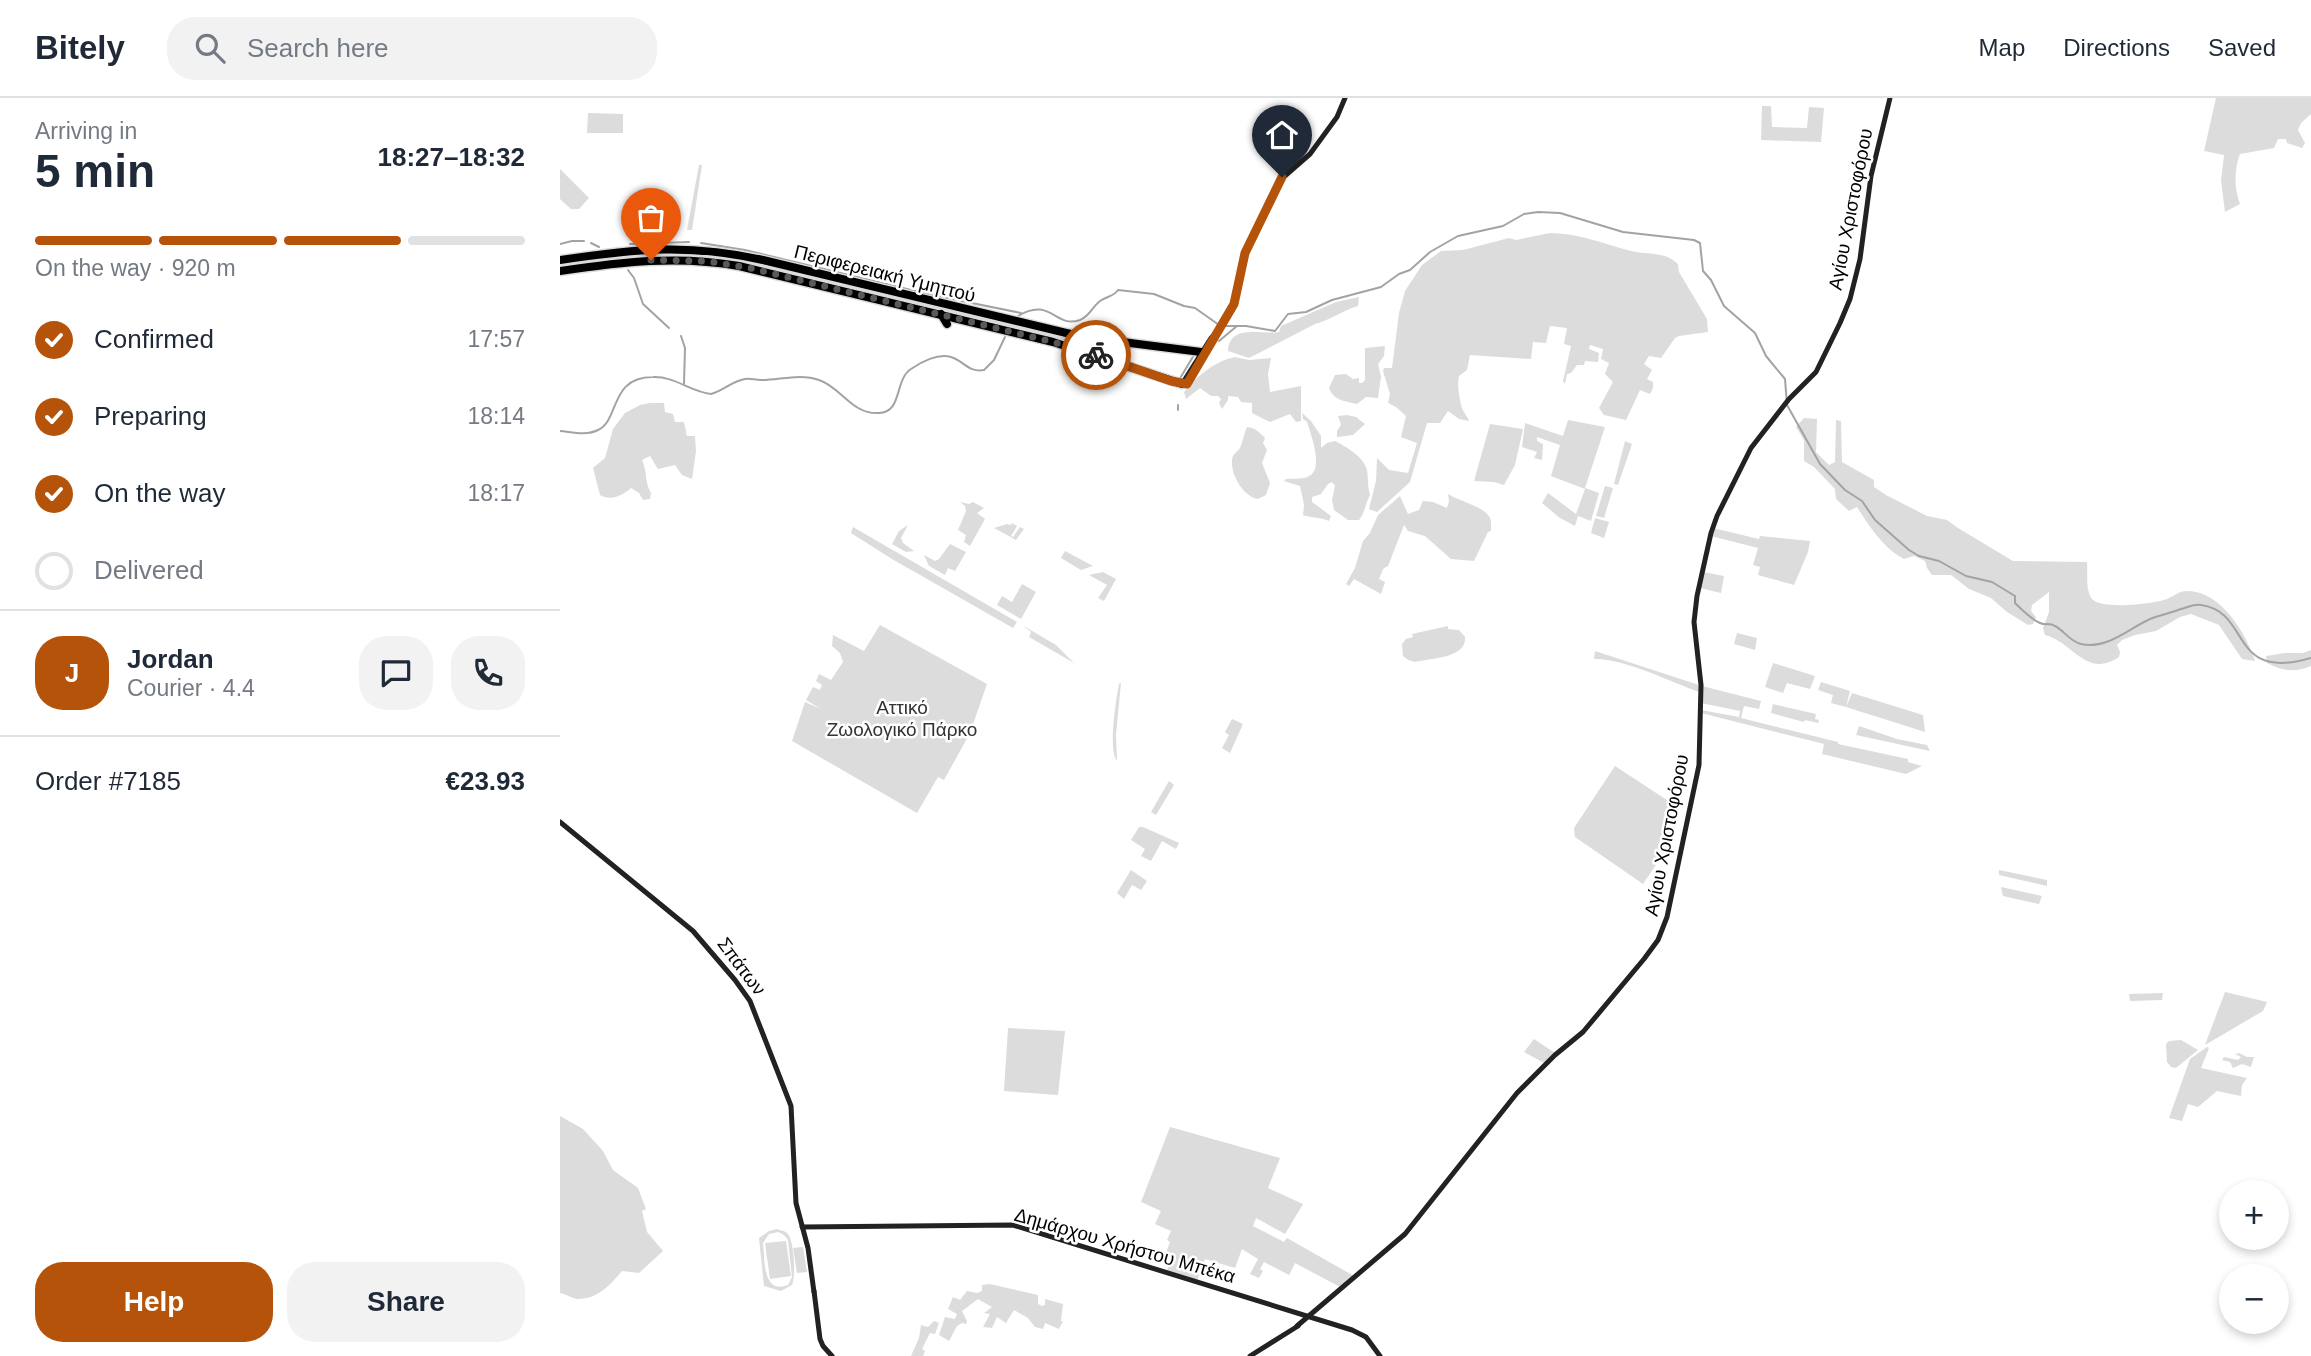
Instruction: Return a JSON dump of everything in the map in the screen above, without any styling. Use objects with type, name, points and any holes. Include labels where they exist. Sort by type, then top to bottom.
[{"type":"highway","name":"Περιφερειακή Υμηττού","points":[[560,260],[654,249],[717,251],[1083,337],[1203,354]]},
{"type":"highway","name":"Περιφερειακή Υμηττού","points":[[560,271],[640,260],[706,261],[750,268],[1065,345],[1184,384]]},
{"type":"highway","points":[[941,314],[947,324]]},
{"type":"highway","points":[[1171,381],[1177,393]]},
{"type":"main road","points":[[1184,384],[1229,312],[1235,299],[1245,253],[1279,181],[1310,154],[1337,117],[1345,98]]},
{"type":"main road","name":"Αγίου Χριστοφόρου","points":[[1250,1356],[1307,1318],[1405,1234],[1517,1093],[1555,1055],[1583,1032],[1658,940],[1667,917],[1699,765],[1701,685],[1694,622],[1711,533],[1751,448],[1789,399],[1819,367],[1850,299],[1861,253],[1874,160],[1890,98]]},
{"type":"main road","points":[[1184,384],[1191,369],[1203,354]]},
{"type":"main road","name":"Σπάτων","points":[[560,822],[693,931],[736,980],[750,1001],[790,1102],[796,1203],[811,1263],[820,1339],[832,1356]]},
{"type":"main road","name":"Δημάρχου Χρήστου Μπέκα","points":[[802,1228],[1013,1225],[1357,1335],[1368,1343],[1378,1356]]},
{"type":"main road","name":"Δημάρχου Χρήστου Μπέκα","points":[[802,1228],[1013,1227],[1307,1318]]},
{"type":"main road","points":[[1294,1315],[1296,1325]]},
{"type":"green space","points":[[2216,98],[2311,98],[2311,114],[2298,130],[2305,143],[2302,148],[2287,143],[2286,139],[2278,139],[2274,148],[2240,154],[2236,179],[2240,204],[2225,212],[2221,181],[2224,155],[2204,151]]},
{"type":"green space","points":[[1762,106],[1771,106],[1772,127],[1807,128],[1809,107],[1824,108],[1821,142],[1761,140]]},
{"type":"green space","points":[[588,113],[623,114],[623,133],[587,133]]},
{"type":"green space","points":[[699,165],[702,165],[692,230],[687,230]]},
{"type":"green space","points":[[560,169],[589,198],[579,209],[571,209],[560,199]]},
{"type":"green space","points":[[1550,233],[1582,237],[1631,251],[1662,255],[1673,260],[1678,264],[1679,272],[1707,319],[1708,332],[1679,336],[1661,358],[1649,356],[1644,364],[1652,370],[1647,379],[1653,382],[1653,388],[1650,394],[1640,390],[1626,420],[1604,415],[1599,408],[1613,382],[1605,374],[1609,363],[1601,359],[1603,349],[1590,345],[1589,349],[1599,353],[1598,362],[1585,361],[1584,365],[1577,365],[1567,374],[1565,384],[1563,381],[1571,346],[1564,344],[1567,328],[1550,326],[1546,343],[1533,342],[1531,359],[1470,355],[1467,370],[1459,376],[1458,383],[1462,407],[1469,421],[1459,419],[1448,411],[1440,423],[1427,423],[1410,482],[1377,512],[1369,509],[1376,481],[1377,458],[1389,470],[1408,473],[1417,443],[1401,437],[1406,416],[1388,403],[1390,394],[1383,371],[1384,368],[1392,368],[1399,313],[1405,291],[1422,265],[1441,251],[1463,250],[1509,238],[1516,240]]},
{"type":"green space","points":[[637,251],[716,253],[1087,339],[1084,349],[715,259],[560,269],[560,262]]},
{"type":"green space","points":[[1359,297],[1358,306],[1315,324],[1249,358],[1228,351],[1230,342],[1240,333],[1279,332],[1281,326],[1336,302]]},
{"type":"green space","points":[[1385,346],[1384,356],[1378,364],[1381,377],[1378,398],[1366,397],[1357,404],[1334,396],[1329,388],[1335,375],[1346,374],[1353,379],[1359,378],[1359,383],[1362,383],[1365,380],[1365,348]]},
{"type":"green space","points":[[1235,357],[1249,360],[1271,358],[1268,374],[1270,392],[1301,386],[1301,421],[1296,422],[1290,414],[1270,422],[1252,413],[1252,403],[1241,402],[1238,397],[1228,396],[1222,409],[1218,396],[1211,396],[1200,388],[1186,399],[1184,392],[1201,375],[1220,362]]},
{"type":"green space","points":[[650,403],[664,403],[665,412],[673,414],[675,422],[684,422],[687,436],[695,436],[692,479],[682,475],[675,465],[658,469],[650,456],[642,460],[651,493],[650,499],[643,500],[639,493],[631,488],[616,497],[600,495],[593,468],[605,458],[613,429],[625,413]]},
{"type":"green space","points":[[1302,413],[1321,436],[1321,448],[1335,441],[1353,452],[1364,463],[1370,495],[1359,520],[1348,520],[1334,510],[1332,500],[1335,486],[1332,482],[1321,494],[1312,497],[1312,502],[1331,516],[1329,521],[1303,515],[1300,486],[1284,481],[1307,477],[1316,466],[1313,443]]},
{"type":"green space","points":[[1338,416],[1356,417],[1365,424],[1353,435],[1337,437],[1341,425]]},
{"type":"green space","points":[[1804,418],[1817,419],[1816,452],[1829,465],[1835,462],[1836,420],[1841,421],[1842,462],[1874,480],[1874,487],[1886,495],[1927,516],[1947,520],[2013,561],[2087,562],[2088,591],[2092,599],[2098,602],[2140,604],[2160,601],[2187,591],[2211,598],[2238,627],[2255,661],[2242,659],[2219,625],[2191,614],[2180,617],[2156,631],[2122,640],[2117,645],[2119,657],[2107,663],[2088,662],[2064,644],[2045,635],[2043,628],[2049,612],[2049,592],[2032,605],[2031,611],[2036,617],[2033,624],[2028,625],[1991,598],[1969,589],[1951,575],[1932,575],[1925,561],[1914,556],[1904,559],[1890,549],[1857,507],[1849,511],[1836,499],[1835,489],[1814,467],[1804,461],[1804,440],[1796,427]]},
{"type":"green space","points":[[1568,420],[1605,427],[1585,488],[1599,493],[1591,521],[1578,516],[1575,526],[1542,503],[1548,493],[1576,514],[1585,489],[1551,476],[1560,445],[1537,437],[1537,441],[1543,444],[1542,460],[1534,458],[1537,452],[1522,447],[1525,423],[1563,436]]},
{"type":"green space","points":[[1490,424],[1523,429],[1515,465],[1504,485],[1474,481]]},
{"type":"green space","points":[[1247,427],[1255,429],[1265,438],[1263,443],[1267,450],[1262,463],[1270,483],[1266,495],[1258,499],[1243,490],[1232,467],[1233,457],[1240,448]]},
{"type":"green space","points":[[1625,441],[1632,444],[1618,485],[1614,484]]},
{"type":"green space","points":[[1605,486],[1613,488],[1604,518],[1596,516]]},
{"type":"green space","points":[[1448,494],[1481,509],[1490,518],[1491,531],[1488,532],[1474,561],[1451,559],[1425,536],[1408,531],[1404,525],[1388,566],[1383,569],[1379,579],[1385,582],[1381,594],[1354,579],[1349,586],[1346,584],[1355,568],[1363,541],[1378,515],[1400,496],[1408,514],[1419,510],[1423,501],[1447,508]]},
{"type":"green space","points":[[960,502],[973,502],[984,508],[977,513],[985,519],[970,546],[964,542],[966,535],[958,530],[966,511]]},
{"type":"green space","points":[[1595,518],[1609,522],[1604,538],[1591,533]]},
{"type":"green space","points":[[1012,523],[1017,526],[1011,536],[1013,537],[1020,527],[1024,529],[1016,540],[994,528],[1011,525]]},
{"type":"green space","points":[[908,525],[901,538],[903,543],[914,551],[906,552],[892,544],[899,531]]},
{"type":"green space","points":[[853,527],[1017,622],[1013,628],[892,559],[851,533]]},
{"type":"green space","points":[[1713,528],[1759,539],[1760,536],[1810,541],[1794,585],[1758,575],[1760,567],[1753,565],[1758,548],[1711,536]]},
{"type":"green space","points":[[950,544],[966,552],[955,571],[948,568],[945,575],[929,566],[924,555],[935,561]]},
{"type":"green space","points":[[1065,551],[1093,566],[1081,570],[1061,558]]},
{"type":"green space","points":[[1103,572],[1116,579],[1104,601],[1098,598],[1107,585],[1089,575]]},
{"type":"green space","points":[[1703,572],[1724,576],[1721,593],[1700,588]]},
{"type":"green space","points":[[1022,584],[1036,592],[1021,619],[997,605],[1002,596],[1012,602]]},
{"type":"green space","name":"Αττικό Ζωολογικό Πάρκο","points":[[880,625],[987,684],[970,733],[944,780],[938,777],[917,813],[792,741],[805,702],[821,709],[806,700],[813,687],[820,690],[822,685],[816,681],[819,674],[831,680],[843,662],[840,653],[832,646],[833,635],[864,651]]},
{"type":"green space","points":[[1022,625],[1056,645],[1074,663],[1029,637],[1031,632]]},
{"type":"green space","points":[[1448,626],[1448,629],[1459,630],[1465,637],[1464,644],[1455,653],[1415,662],[1403,656],[1402,644],[1413,637],[1412,634]]},
{"type":"green space","points":[[1737,633],[1757,638],[1755,650],[1734,644]]},
{"type":"green space","points":[[2311,650],[2311,666],[2299,670],[2278,668],[2267,663],[2266,656]]},
{"type":"green space","points":[[1595,651],[1699,685],[1699,692],[1633,666],[1594,659]]},
{"type":"green space","points":[[1773,663],[1815,676],[1810,689],[1787,683],[1783,693],[1765,687]]},
{"type":"green space","points":[[1821,682],[1850,691],[1846,707],[1831,703],[1833,695],[1818,690]]},
{"type":"green space","points":[[1121,683],[1116,735],[1117,761],[1113,736],[1116,701]]},
{"type":"green space","points":[[1702,686],[1761,701],[1759,709],[1744,706],[1741,718],[1838,744],[1908,759],[1908,762],[1922,766],[1906,774],[1822,754],[1824,744],[1701,713],[1701,710],[1739,717],[1740,711],[1701,703]]},
{"type":"green space","points":[[1852,693],[1923,715],[1925,732],[1846,707]]},
{"type":"green space","points":[[1773,704],[1816,714],[1818,723],[1771,713]]},
{"type":"green space","points":[[1232,719],[1243,724],[1230,753],[1222,748],[1229,735],[1225,732]]},
{"type":"green space","points":[[1859,726],[1897,739],[1927,745],[1930,751],[1856,735]]},
{"type":"green space","points":[[1615,766],[1679,808],[1670,844],[1643,884],[1575,837],[1574,828]]},
{"type":"green space","points":[[1169,781],[1174,785],[1156,815],[1151,812]]},
{"type":"green space","points":[[1139,827],[1179,843],[1176,849],[1162,841],[1151,861],[1141,856],[1145,849],[1131,840]]},
{"type":"green space","points":[[1131,870],[1147,881],[1141,890],[1132,885],[1124,899],[1117,893]]},
{"type":"green space","points":[[1999,870],[2047,880],[2047,886],[1999,875]]},
{"type":"green space","points":[[2001,887],[2042,896],[2039,904],[2003,896]]},
{"type":"green space","points":[[2225,992],[2267,1002],[2263,1011],[2205,1045]]},
{"type":"green space","points":[[2163,993],[2162,1000],[2130,1001],[2129,994]]},
{"type":"green space","points":[[1008,1028],[1065,1031],[1058,1095],[1004,1091]]},
{"type":"green space","points":[[1534,1039],[1555,1053],[1544,1063],[1524,1052]]},
{"type":"green space","points":[[2181,1040],[2198,1050],[2176,1068],[2171,1067],[2167,1062],[2166,1044],[2169,1041]]},
{"type":"green space","points":[[2209,1048],[2201,1068],[2247,1078],[2242,1085],[2241,1096],[2217,1091],[2198,1107],[2188,1104],[2182,1121],[2169,1118],[2190,1059]]},
{"type":"green space","points":[[2235,1054],[2254,1057],[2251,1067],[2242,1064],[2233,1068],[2230,1062],[2222,1060],[2224,1057],[2238,1060],[2241,1057]]},
{"type":"green space","points":[[560,1116],[583,1129],[603,1151],[613,1170],[638,1188],[646,1209],[642,1211],[647,1232],[663,1251],[639,1273],[622,1271],[603,1290],[584,1299],[560,1293]]},
{"type":"green space","points":[[1170,1127],[1280,1158],[1268,1188],[1303,1204],[1285,1234],[1256,1218],[1253,1226],[1284,1242],[1287,1238],[1354,1276],[1340,1287],[1295,1263],[1289,1275],[1264,1262],[1259,1278],[1250,1274],[1258,1259],[1242,1249],[1235,1268],[1205,1259],[1197,1281],[1167,1270],[1169,1266],[1162,1263],[1171,1231],[1155,1224],[1161,1211],[1141,1202]]},
{"type":"green space","points":[[777,1229],[785,1232],[792,1244],[793,1281],[792,1285],[781,1291],[764,1286],[759,1238]],"holes":[[[778,1232],[788,1240],[792,1277],[788,1285],[780,1287],[773,1285],[766,1274],[763,1243],[769,1234]]]},
{"type":"green space","points":[[786,1241],[791,1276],[770,1279],[765,1243]]},
{"type":"green space","points":[[803,1247],[807,1272],[797,1273],[793,1248]]},
{"type":"green space","points":[[990,1284],[1038,1295],[1038,1304],[1042,1306],[1045,1305],[1045,1299],[1063,1304],[1063,1321],[1059,1329],[1045,1323],[1043,1329],[1035,1327],[1028,1318],[1014,1310],[1006,1323],[997,1317],[992,1328],[983,1327],[990,1314],[984,1313],[992,1307],[978,1299],[962,1311],[966,1324],[957,1326],[949,1341],[939,1335],[945,1317],[955,1319],[957,1314],[948,1309],[953,1297],[960,1300],[967,1291],[977,1293],[982,1291],[982,1285]]},
{"type":"green space","points":[[934,1321],[939,1323],[935,1334],[930,1333],[922,1349],[925,1351],[923,1356],[911,1356],[921,1325],[928,1327]]},
{"type":"waterway","points":[[1225,326],[1275,331],[1288,314],[1306,312],[1332,300],[1381,287],[1399,274],[1410,270],[1430,252],[1458,236],[1503,226],[1524,214],[1560,213],[1623,232],[1694,240],[1700,243],[1703,271],[1711,280],[1724,306],[1755,333],[1766,356],[1785,379],[1787,405],[1820,464],[1845,490],[1862,501],[1875,520],[1909,550],[1919,556],[1939,561],[1966,576],[1992,582],[2015,596],[2015,603],[2034,619],[2042,624],[2055,626],[2081,644],[2099,644],[2117,638],[2150,619],[2201,605],[2217,610],[2228,620],[2253,654],[2266,661],[2285,663],[2311,658]]},
{"type":"waterway","points":[[560,244],[584,241]]},
{"type":"waterway","points":[[630,244],[689,242]]},
{"type":"waterway","points":[[591,243],[599,247]]},
{"type":"waterway","points":[[701,243],[745,250],[932,295],[1021,313]]},
{"type":"waterway","points":[[628,270],[634,278],[643,304],[669,328]]},
{"type":"waterway","points":[[1018,316],[1038,309],[1064,320],[1080,320],[1100,301],[1118,290],[1154,294],[1195,308],[1219,325]]},
{"type":"waterway","points":[[1219,341],[1237,326]]},
{"type":"waterway","points":[[681,336],[685,348],[684,384]]},
{"type":"waterway","points":[[560,431],[584,433],[598,430],[610,418],[622,391],[629,384],[653,377],[668,379],[711,394],[745,379],[812,378],[834,388],[861,410],[879,413],[892,407],[902,380],[915,366],[946,356],[974,370],[984,370],[994,360],[1005,337]]},
{"type":"waterway","points":[[1179,380],[1194,355]]},
{"type":"waterway","points":[[1178,405],[1178,410]]},
{"type":"way so far","points":[[651,260],[706,261],[750,268],[1053,342],[1096,355]]},
{"type":"route","points":[[1096,355],[1187,384],[1234,304],[1245,253],[1282,177]]}]
